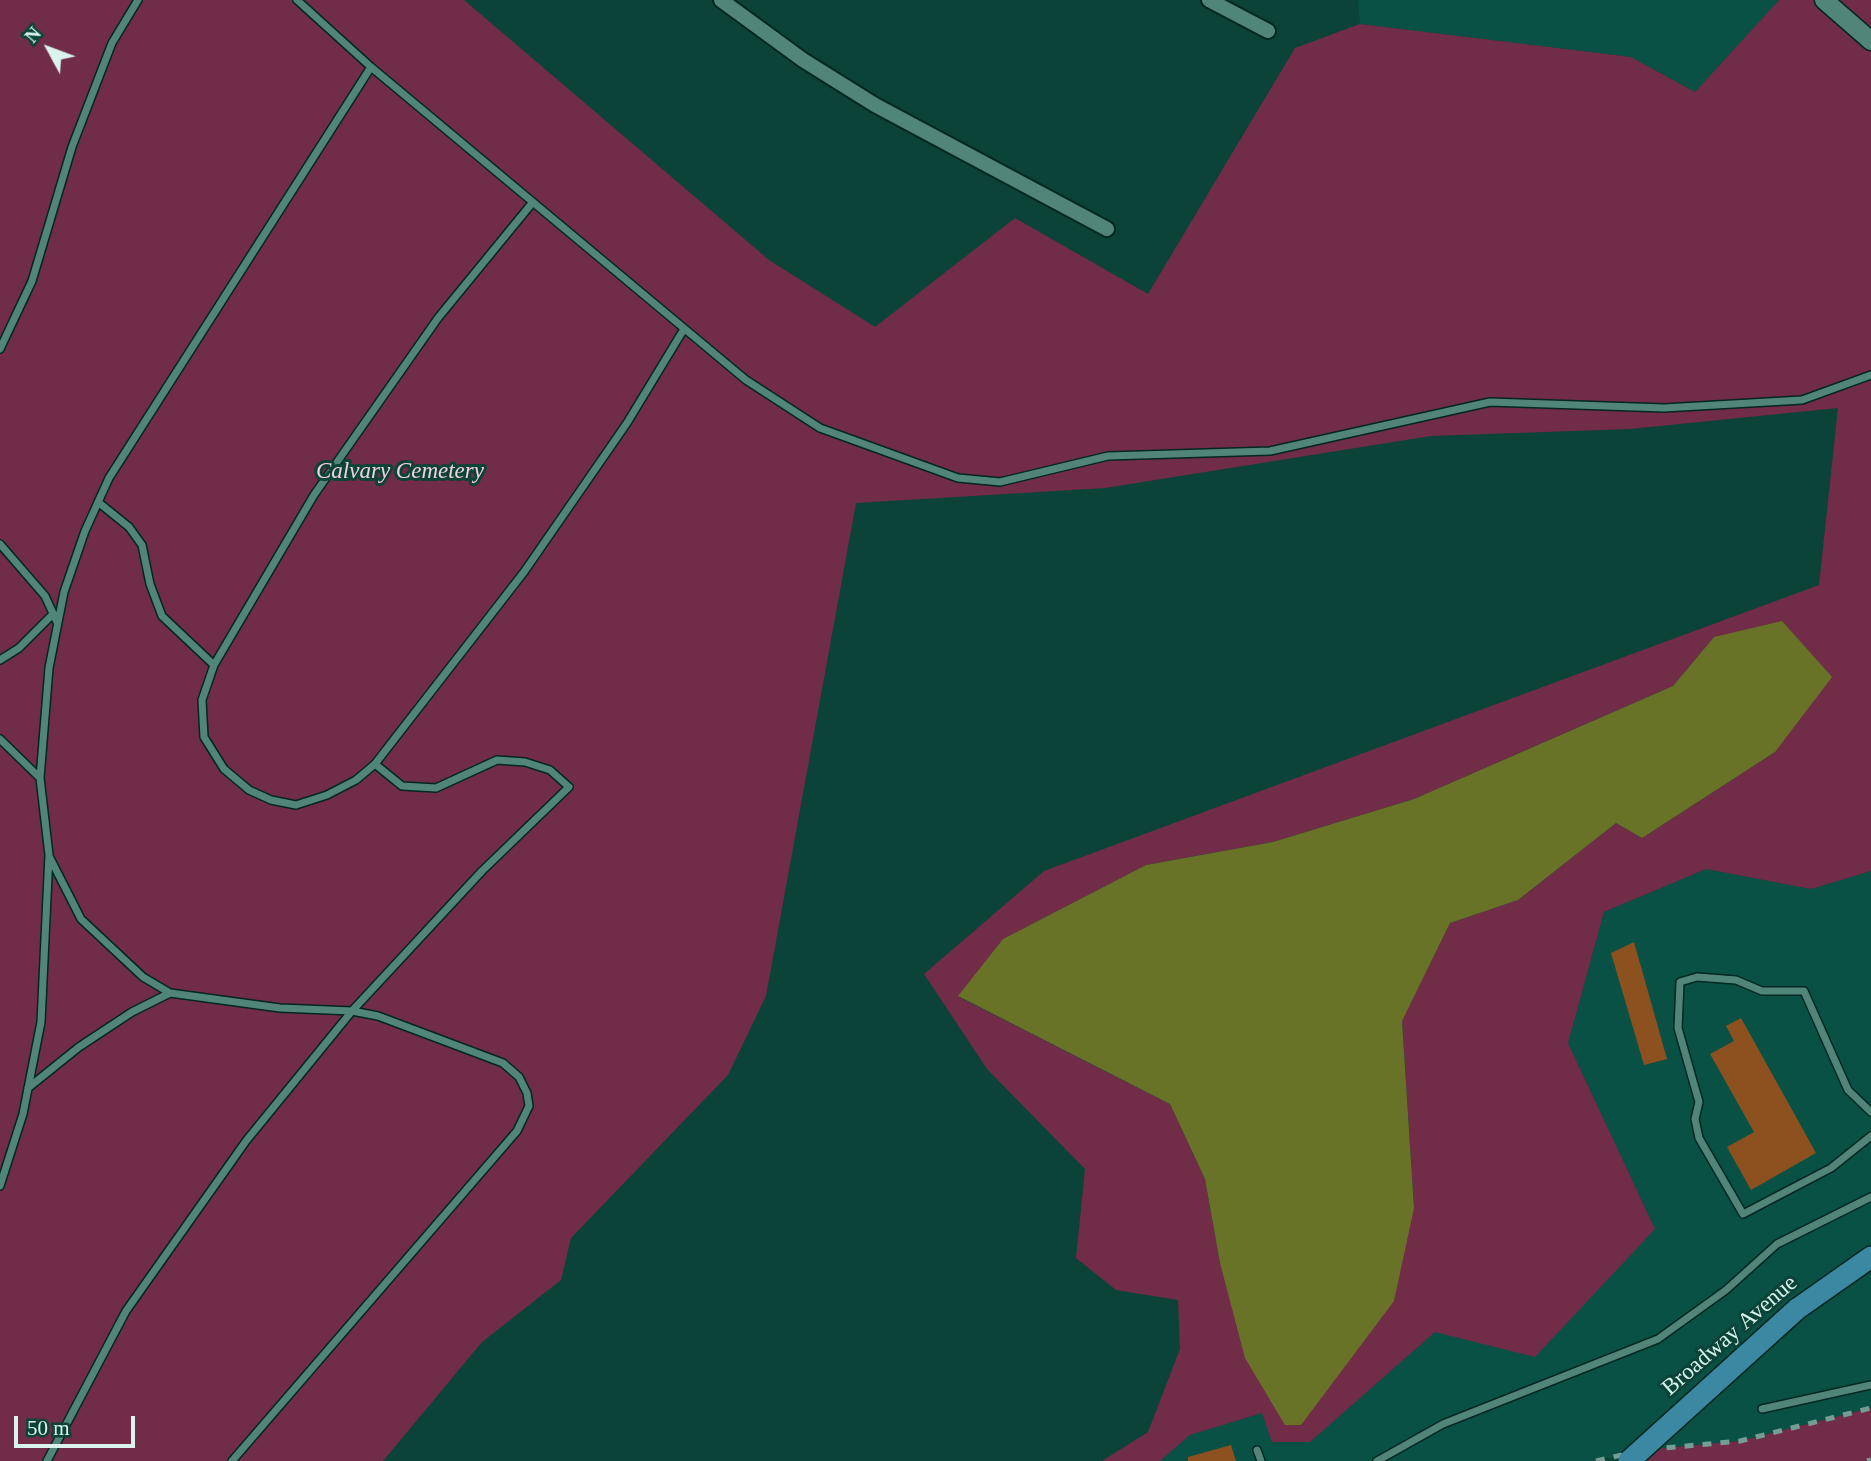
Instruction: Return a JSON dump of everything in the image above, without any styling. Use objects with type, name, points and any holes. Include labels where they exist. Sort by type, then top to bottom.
[{"type":"main road","name":"Broadway Avenue","points":[[1629,1461],[1797,1309],[1871,1257]]},
{"type":"street","points":[[721,0],[803,60],[875,105],[1107,229]]},
{"type":"street","points":[[1209,0],[1268,31]]},
{"type":"street","points":[[1824,0],[1871,41]]},
{"type":"lane","points":[[0,349],[32,281],[72,146],[107,56],[138,0]]},
{"type":"lane","points":[[297,0],[371,67],[746,380],[820,428],[958,478],[1000,482],[1108,456],[1270,451],[1490,402],[1664,408],[1802,400],[1871,375]]},
{"type":"lane","points":[[0,1186],[23,1114],[41,1022],[49,855],[40,778],[49,668],[64,592],[98,502],[139,431],[371,67]]},
{"type":"lane","points":[[533,202],[438,318],[314,495],[214,665],[202,700],[204,737],[224,769],[249,790],[271,800],[296,805],[327,795],[356,780],[375,764],[524,572],[627,423],[684,329]]},
{"type":"lane","points":[[98,502],[129,527],[142,545],[150,584],[162,616],[214,665]]},
{"type":"lane","points":[[0,544],[45,596],[57,624]]},
{"type":"lane","points":[[0,660],[19,648],[53,614]]},
{"type":"lane","points":[[0,739],[40,778]]},
{"type":"lane","points":[[47,1461],[126,1311],[246,1141],[352,1011],[482,871],[569,787],[550,770],[526,762],[498,760],[436,789],[402,786],[375,764]]},
{"type":"lane","points":[[49,855],[81,919],[143,977],[170,993],[280,1008],[352,1011],[378,1016],[503,1063],[519,1077],[529,1106],[517,1131],[232,1461]]},
{"type":"lane","points":[[1871,1112],[1848,1090],[1804,991],[1762,991],[1736,980],[1697,977],[1680,982],[1678,1028],[1699,1102],[1695,1119],[1699,1138],[1743,1214],[1830,1168],[1871,1136]]},
{"type":"lane","points":[[28,1088],[79,1047],[132,1012],[170,993]]},
{"type":"lane","points":[[1377,1461],[1443,1424],[1658,1339],[1726,1290],[1777,1244],[1871,1197]]},
{"type":"lane","points":[[1762,1409],[1871,1385]]},
{"type":"lane","points":[[1257,1450],[1261,1461]]},
{"type":"shaded area","points":[[1358,0],[1779,0],[1695,92],[1631,57],[1360,24]]},
{"type":"shaded area","points":[[1782,621],[1832,677],[1775,752],[1642,838],[1616,823],[1518,900],[1450,923],[1402,1021],[1414,1208],[1394,1301],[1301,1425],[1285,1425],[1245,1358],[1220,1263],[1205,1179],[1170,1104],[958,996],[1003,939],[1146,865],[1273,842],[1414,799],[1673,686],[1714,637]]},
{"type":"shaded area","points":[[1706,869],[1811,889],[1871,871],[1871,1408],[1740,1441],[1643,1450],[1596,1461],[1160,1461],[1190,1435],[1262,1413],[1310,1442],[1435,1332],[1655,1229],[1568,1043],[1604,912]]},
{"type":"green space","name":"Calvary Cemetery","points":[[0,0],[464,0],[769,260],[875,327],[1015,218],[1148,294],[1295,48],[1360,24],[1631,57],[1695,92],[1779,0],[1871,0],[1871,871],[1811,889],[1706,869],[1604,912],[1568,1043],[1655,1229],[1535,1357],[1435,1332],[1310,1442],[1272,1442],[1262,1413],[1190,1435],[1160,1461],[1102,1461],[1148,1432],[1180,1349],[1178,1300],[1116,1290],[1076,1258],[1085,1169],[987,1069],[924,974],[1044,871],[1819,585],[1838,408],[1630,429],[1431,436],[1105,488],[856,503],[766,996],[728,1075],[571,1238],[561,1280],[482,1342],[383,1461],[0,1461]],"holes":[[[1714,637],[1775,752],[1642,838],[1616,823],[1518,900],[1450,923],[1402,1020],[1414,1208],[1220,1263],[1205,1179],[1170,1104],[959,997],[1003,939],[1146,865],[1273,842],[1414,799],[1673,686]]]},
{"type":"green space","points":[[1871,1408],[1871,1460],[1867,1461],[1630,1461],[1643,1450],[1740,1441]]},
{"type":"building","points":[[1634,942],[1667,1059],[1644,1065],[1611,953]]},
{"type":"building","points":[[1741,1018],[1816,1153],[1751,1190],[1727,1147],[1754,1132],[1710,1054],[1734,1041],[1726,1026]]},
{"type":"building","points":[[1231,1445],[1236,1461],[1188,1461],[1188,1457]]},
{"type":"railway","points":[[1596,1461],[1643,1450],[1740,1441],[1871,1408]]},
{"type":"railway","points":[[1867,1461],[1871,1460]]}]
